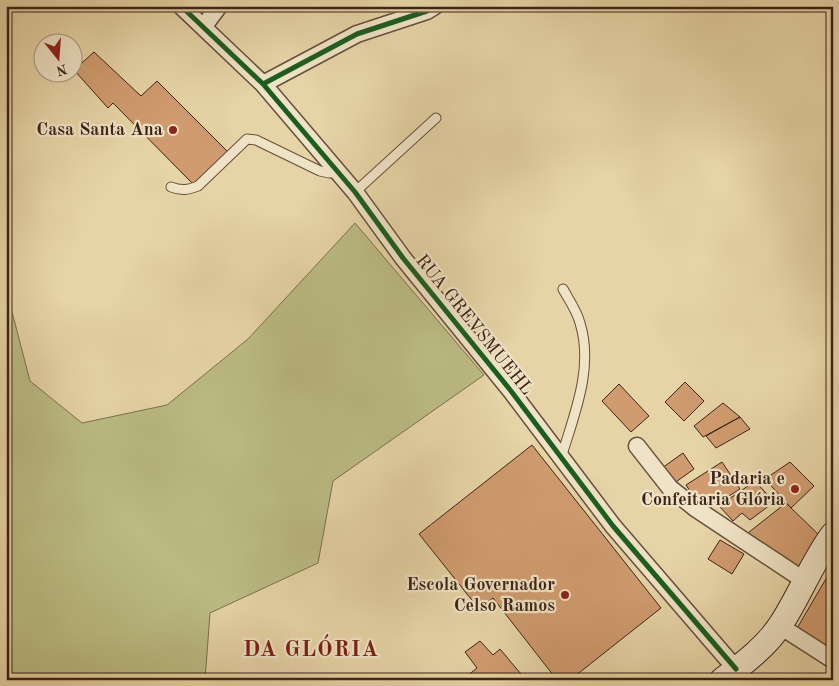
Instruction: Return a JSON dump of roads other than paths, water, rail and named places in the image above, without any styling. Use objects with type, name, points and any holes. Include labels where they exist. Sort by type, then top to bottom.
[{"type":"street","name":"RUA GREVSMUEHL","points":[[181,6],[263,84],[339,172],[403,258],[511,391],[612,526],[729,674]]},
{"type":"street","points":[[204,26],[219,6]]},
{"type":"street","points":[[263,84],[357,34],[427,11],[435,6]]},
{"type":"street","points":[[637,446],[670,488],[695,508],[805,581]]},
{"type":"street","points":[[729,674],[763,645],[780,626],[805,581],[829,547]]},
{"type":"street","points":[[780,626],[833,660]]},
{"type":"lane","points":[[355,192],[436,118]]},
{"type":"lane","points":[[171,187],[178,190],[189,190],[198,186],[247,139],[256,140],[320,171],[329,173],[339,172]]},
{"type":"lane","points":[[561,458],[579,399],[585,371],[580,324],[572,304],[563,289]]},
{"type":"place","name":"Casa Santa Ana","points":[[173,130]]},
{"type":"place","name":"Padaria e Confeitaria Glória","points":[[795,489]]},
{"type":"place","name":"Escola Governador Celso Ramos","points":[[565,595]]},
{"type":"district","name":"DA GLÓRIA","points":[[311,650]]}]
